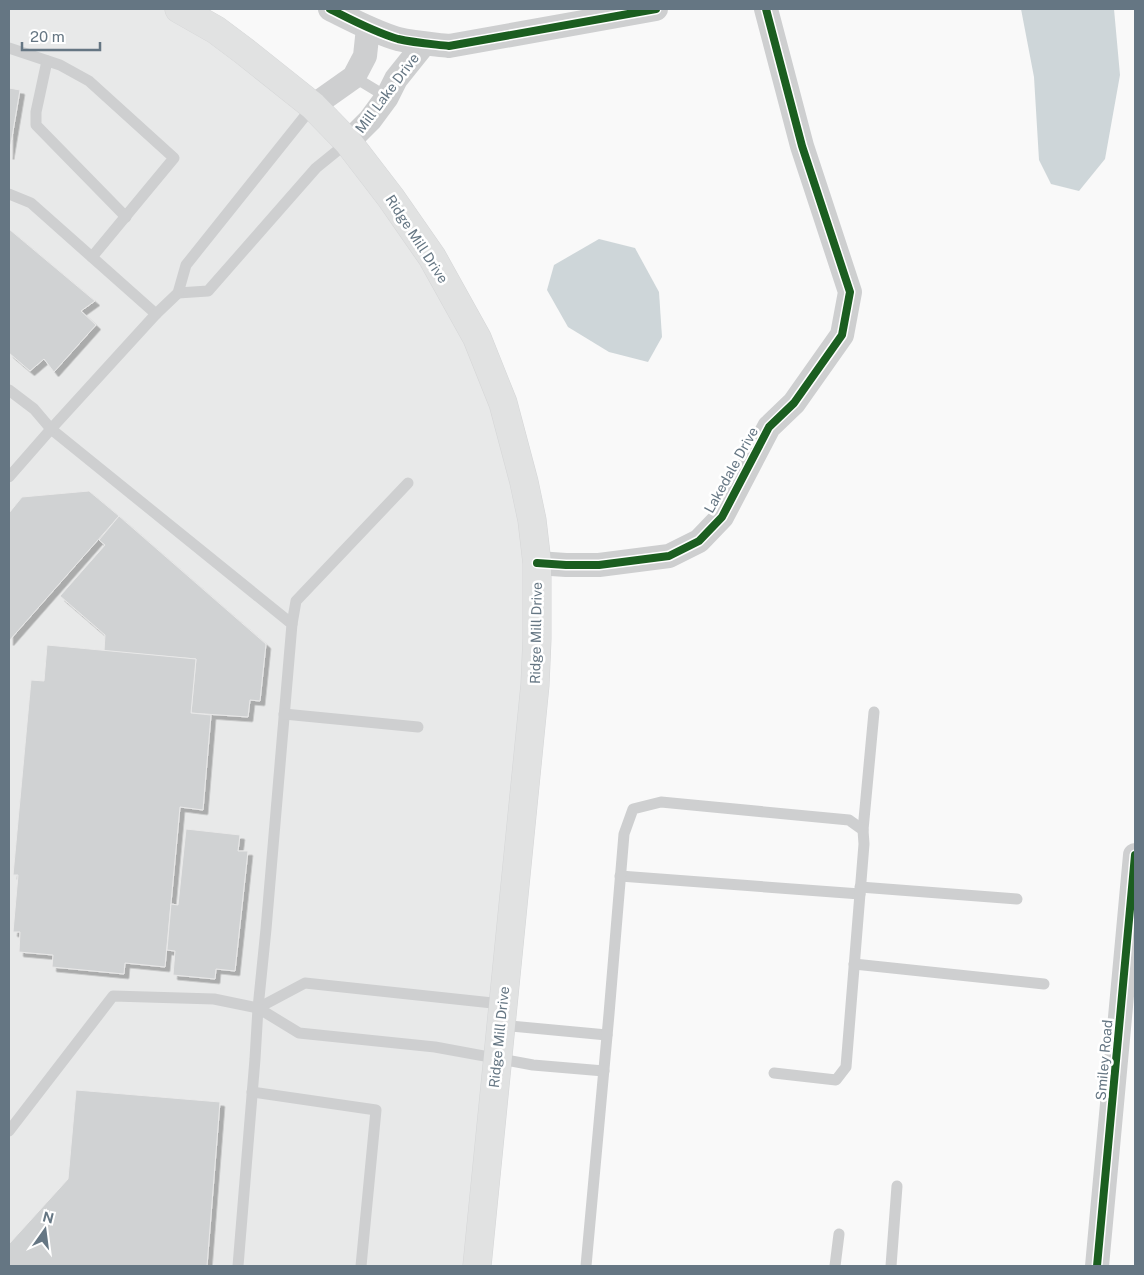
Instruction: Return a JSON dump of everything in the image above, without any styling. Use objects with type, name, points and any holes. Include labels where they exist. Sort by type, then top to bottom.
[{"type":"main road","name":"Ridge Mill Drive","points":[[179,9],[216,30],[313,106],[348,142],[391,198],[432,257],[477,338],[503,403],[524,482],[537,563],[535,685],[477,1266]]},
{"type":"street","points":[[330,9],[368,28],[398,38],[424,44],[449,46],[647,10]]},
{"type":"street","name":"Lakedale Drive","points":[[537,563],[599,566],[669,556],[699,541],[722,517],[769,427],[794,403],[842,335],[850,292],[802,146],[766,9]]},
{"type":"street","points":[[313,106],[354,77],[365,56],[368,28]]},
{"type":"street","name":"Mill Lake Drive","points":[[348,142],[370,120],[387,97],[396,79],[424,44]]},
{"type":"street","name":"Smiley Road","points":[[1097,1266],[1135,855]]},
{"type":"lane","points":[[9,48],[60,65],[89,82],[174,158],[92,257]]},
{"type":"lane","points":[[48,61],[36,112],[36,125],[126,217]]},
{"type":"lane","points":[[354,77],[387,97]]},
{"type":"lane","points":[[9,477],[156,314],[178,293],[186,265],[313,106]]},
{"type":"lane","points":[[178,293],[208,291],[316,168],[348,142]]},
{"type":"lane","points":[[9,194],[31,203],[156,314]]},
{"type":"lane","points":[[9,390],[34,409],[51,429],[292,624]]},
{"type":"lane","points":[[238,1266],[258,1008],[292,624],[296,601],[408,483]]},
{"type":"lane","points":[[774,1073],[836,1080],[846,1067],[864,844],[863,830],[874,712]]},
{"type":"lane","points":[[284,714],[418,727]]},
{"type":"lane","points":[[586,1266],[624,834],[633,809],[661,802],[849,820],[863,830]]},
{"type":"lane","points":[[620,876],[1017,899]]},
{"type":"lane","points":[[854,964],[1044,984]]},
{"type":"lane","points":[[258,1008],[305,983],[501,1015],[607,1035]]},
{"type":"lane","points":[[9,1131],[113,996],[214,999],[258,1008],[299,1033],[435,1047],[533,1065],[604,1071]]},
{"type":"lane","points":[[252,1092],[376,1110],[361,1266]]},
{"type":"lane","points":[[891,1266],[897,1186]]},
{"type":"lane","points":[[835,1266],[839,1234]]},
{"type":"shaded area","points":[[9,9],[188,9],[305,102],[458,295],[528,523],[534,690],[477,1266],[9,1266]]},
{"type":"shaded area","points":[[1021,9],[1114,9],[1120,75],[1105,159],[1079,191],[1051,184],[1039,160],[1034,77]]},
{"type":"shaded area","points":[[599,239],[635,248],[659,292],[662,337],[648,362],[609,352],[568,327],[547,290],[554,265]]},
{"type":"building","points":[[9,88],[20,90],[9,155]]},
{"type":"building","points":[[9,229],[95,301],[81,311],[96,325],[54,372],[44,359],[30,371],[9,353]]},
{"type":"building","points":[[89,491],[119,516],[9,641],[9,513],[22,497]]},
{"type":"building","points":[[119,516],[266,644],[260,701],[250,700],[248,717],[191,713],[196,659],[104,651],[105,635],[60,596],[105,545],[99,540]]},
{"type":"building","points":[[47,645],[196,659],[191,713],[211,715],[203,810],[180,807],[165,967],[125,963],[124,974],[52,967],[53,955],[19,952],[20,932],[13,932],[18,875],[13,875],[31,680],[44,681]]},
{"type":"building","points":[[186,829],[240,835],[238,851],[248,851],[235,971],[216,969],[215,979],[173,975],[175,951],[167,950],[171,904],[178,905]]},
{"type":"building","points":[[76,1090],[220,1102],[207,1266],[9,1266],[9,1244],[68,1179]]},
{"type":"cycle path","points":[[330,9],[398,39],[449,46],[656,9]]},
{"type":"cycle path","points":[[537,563],[599,565],[669,556],[699,541],[722,517],[769,427],[794,403],[842,335],[850,292],[802,146],[766,9]]},
{"type":"cycle path","points":[[1097,1266],[1135,855]]}]
